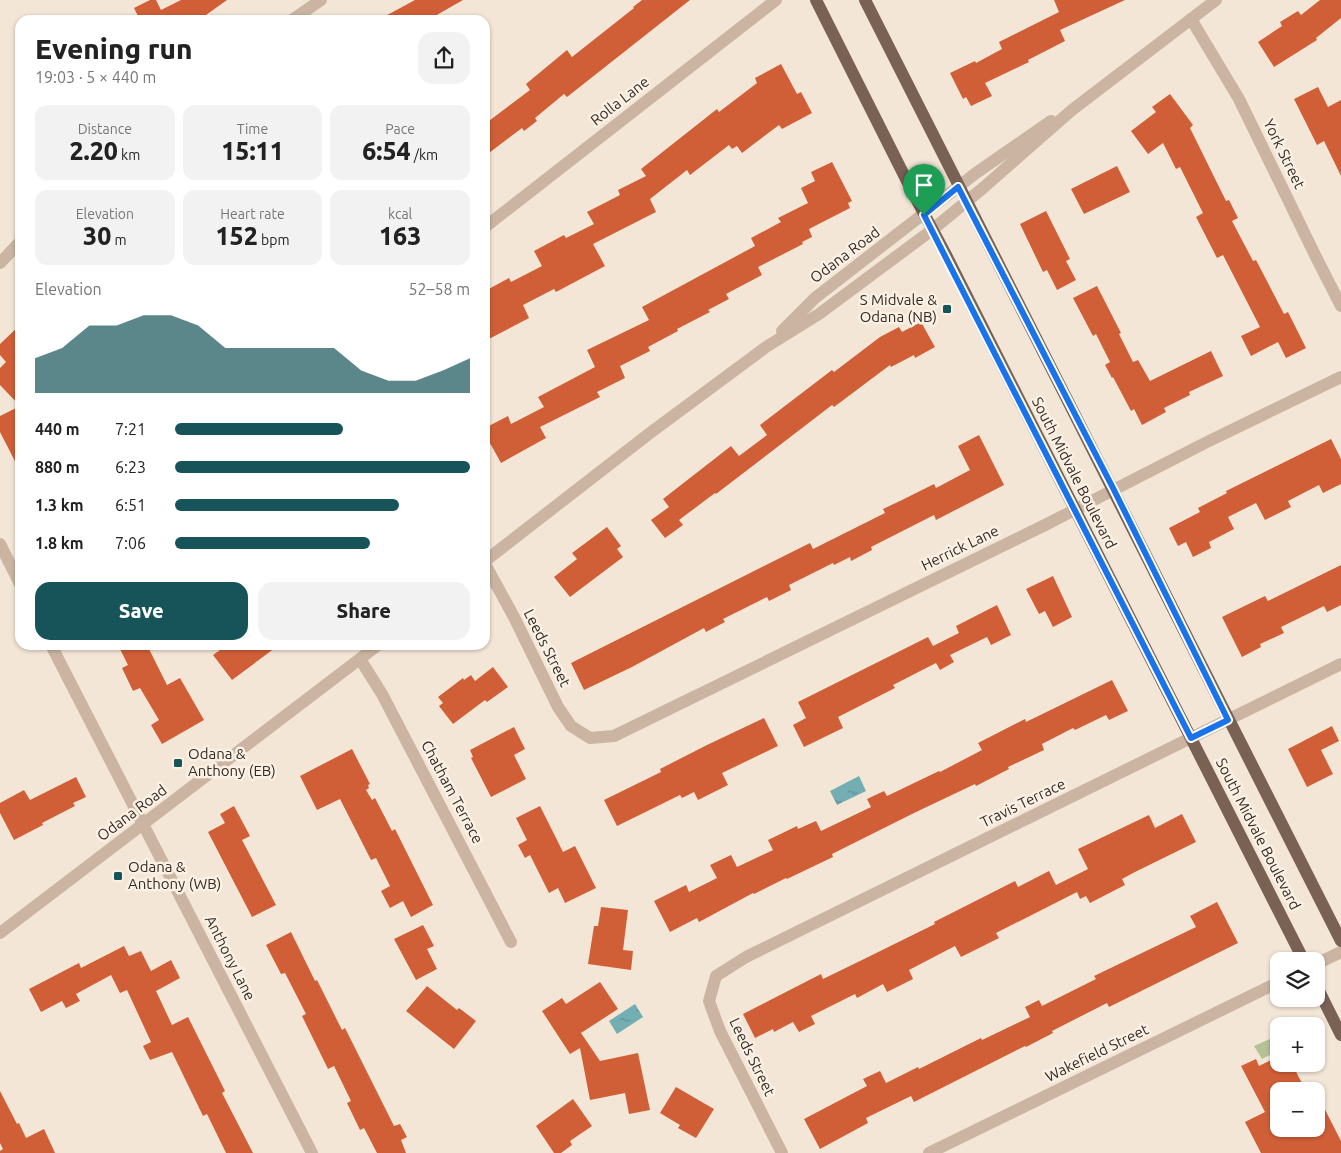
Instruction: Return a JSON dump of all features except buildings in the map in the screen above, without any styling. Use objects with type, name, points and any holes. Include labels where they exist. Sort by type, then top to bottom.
[{"type":"main road","name":"South Midvale Boulevard","points":[[816,0],[1299,952]]},
{"type":"main road","name":"South Midvale Boulevard","points":[[865,0],[1341,941]]},
{"type":"main road","points":[[1325,1003],[1341,1035]]},
{"type":"street","points":[[299,15],[321,0]]},
{"type":"street","name":"Rolla Lane","points":[[490,223],[776,0]]},
{"type":"street","name":"Odana Road","points":[[490,559],[650,433],[766,347],[826,309],[932,230],[1072,110],[1216,0]]},
{"type":"street","name":"York Street","points":[[1191,19],[1239,99],[1341,306]]},
{"type":"street","name":"Odana Road","points":[[766,347],[815,298],[958,187],[1049,122],[1072,110]]},
{"type":"street","points":[[0,263],[15,247]]},
{"type":"street","name":"Herrick Lane","points":[[590,738],[614,736],[1341,377]]},
{"type":"street","points":[[0,544],[15,574]]},
{"type":"street","name":"Leeds Street","points":[[490,572],[558,707],[572,726],[590,738]]},
{"type":"street","name":"Anthony Lane","points":[[54,650],[312,1153]]},
{"type":"street","name":"Odana Road","points":[[0,933],[372,650]]},
{"type":"street","name":"Chatham Terrace","points":[[360,659],[382,694],[511,942]]},
{"type":"street","name":"Travis Terrace","points":[[720,974],[746,957],[1341,664]]},
{"type":"street","points":[[1325,960],[1341,952]]},
{"type":"street","name":"Leeds Street","points":[[720,974],[716,976],[709,1001],[720,1032],[782,1153]]},
{"type":"street","name":"Wakefield Street","points":[[929,1153],[1270,986]]},
{"type":"green space","points":[[1270,1039],[1270,1055],[1262,1059],[1254,1046]]},
{"type":"water","points":[[859,776],[866,791],[837,805],[830,791]]},
{"type":"water","points":[[635,1004],[643,1017],[617,1034],[609,1021]]},
{"type":"place","name":"S Midvale & Odana (NB)","points":[[947,309]]},
{"type":"place","name":"Odana & Anthony (EB)","points":[[178,763]]},
{"type":"place","name":"Odana & Anthony (WB)","points":[[118,876]]},
{"type":"route","points":[[958,187],[1114,490],[1228,720],[1191,738],[924,215],[958,187]]}]
